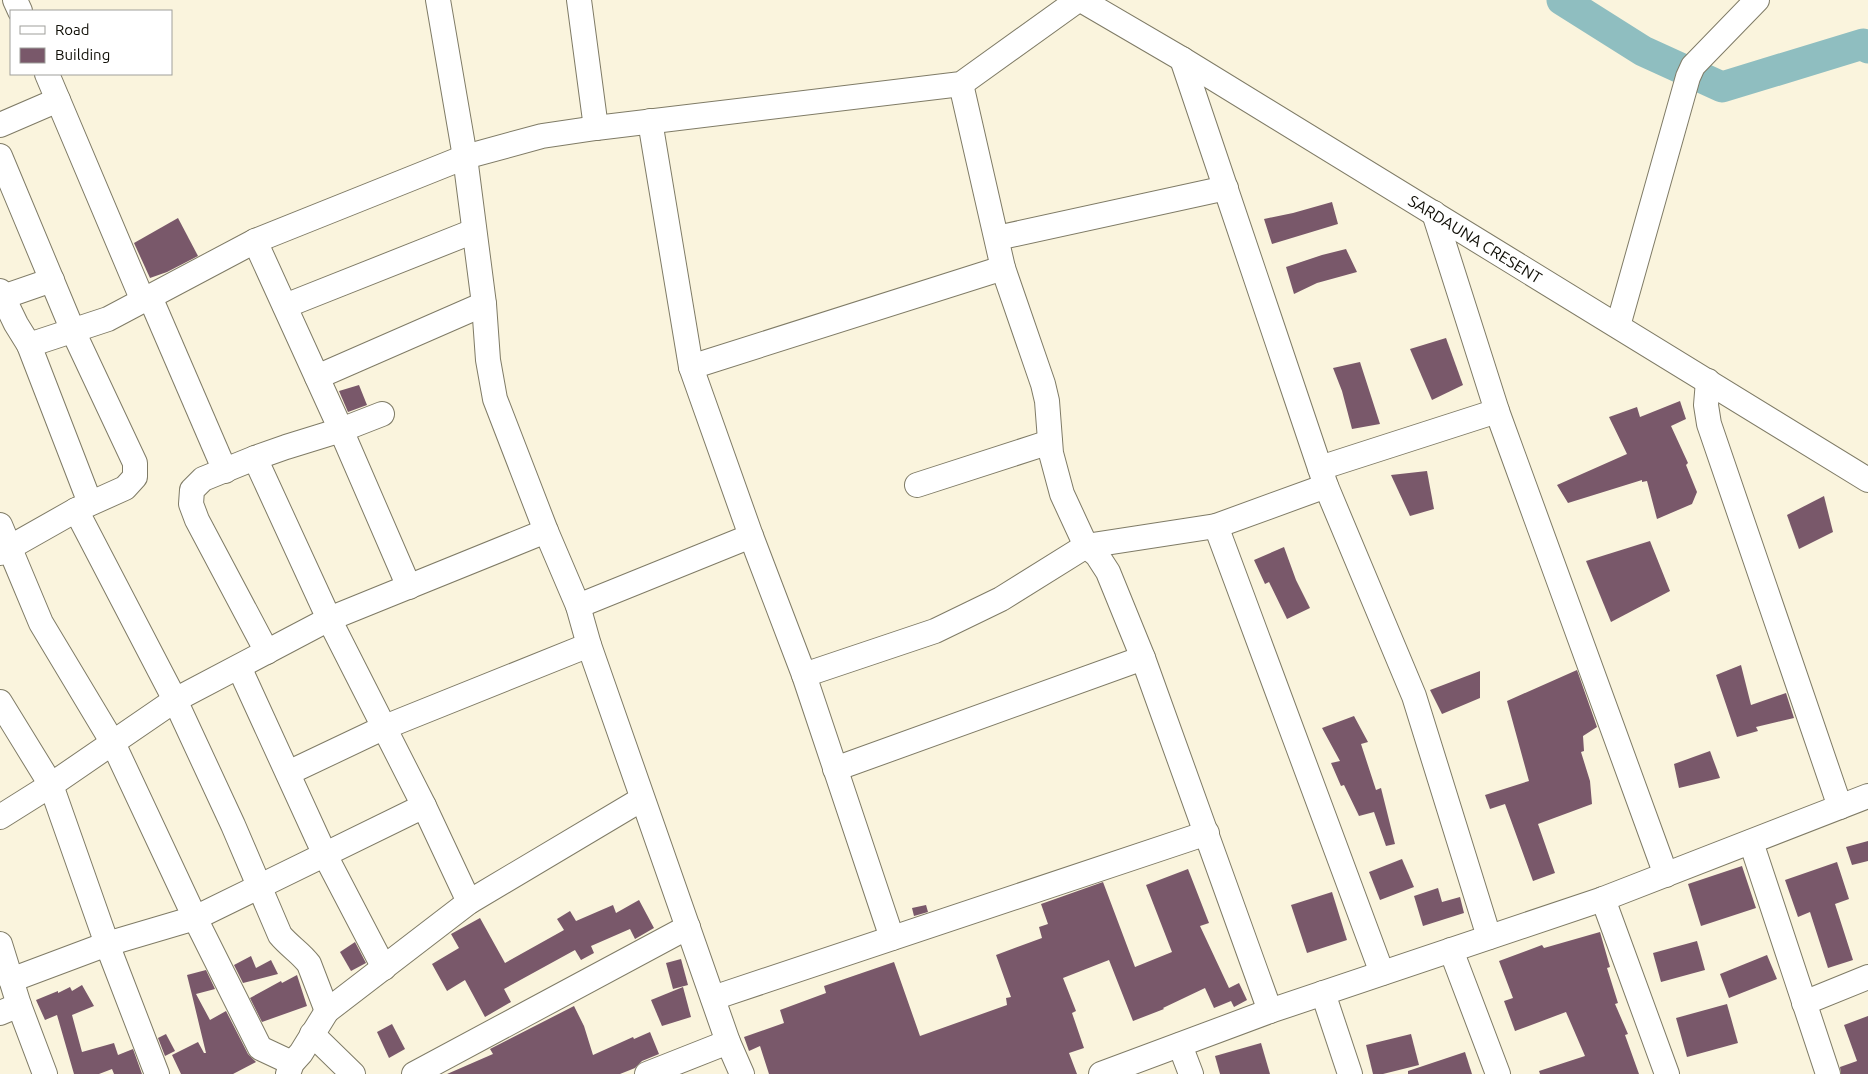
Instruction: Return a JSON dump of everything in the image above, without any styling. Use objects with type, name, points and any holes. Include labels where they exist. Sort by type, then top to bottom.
[{"type":"street","points":[[438,0],[465,157],[484,304],[488,360],[495,399],[546,531],[578,606],[589,645],[642,799],[728,1042],[742,1074]]},
{"type":"street","points":[[579,0],[596,128]]},
{"type":"street","points":[[29,345],[108,320],[255,241],[465,157],[542,136],[596,128],[961,84],[1079,0]]},
{"type":"street","name":"SARDAUNA CRESENT","points":[[1079,0],[1182,59],[1868,480]]},
{"type":"street","points":[[1618,326],[1691,71],[1757,0]]},
{"type":"street","points":[[1182,59],[1323,477],[1414,696],[1489,937]]},
{"type":"street","points":[[47,75],[224,471]]},
{"type":"street","points":[[961,84],[1003,268],[1043,384],[1047,401],[1051,453],[1062,494],[1086,546],[1097,555],[1108,572],[1143,658],[1270,1011]]},
{"type":"street","points":[[0,125],[58,100]]},
{"type":"street","points":[[650,121],[691,368],[751,536],[804,675],[892,938]]},
{"type":"street","points":[[0,156],[73,331],[135,463],[135,476],[125,488],[83,506],[5,550]]},
{"type":"street","points":[[997,238],[1226,188]]},
{"type":"street","points":[[1434,213],[1497,411],[1666,875]]},
{"type":"street","points":[[285,306],[474,231]]},
{"type":"street","points":[[255,241],[342,430],[409,587]]},
{"type":"street","points":[[691,368],[1003,268]]},
{"type":"street","points":[[52,280],[1,294],[29,345],[83,506],[175,700],[280,935],[309,964],[327,1011]]},
{"type":"street","points":[[317,377],[484,304]]},
{"type":"street","points":[[1708,381],[1706,405],[1709,424],[1840,807]]},
{"type":"street","points":[[804,675],[935,631],[1001,598],[1086,546],[1216,526],[1323,477],[1497,411]]},
{"type":"street","points":[[267,652],[197,520],[191,504],[192,490],[203,479],[286,447],[342,430],[382,414]]},
{"type":"street","points":[[917,485],[1050,442]]},
{"type":"street","points":[[256,458],[330,619],[424,806],[469,902]]},
{"type":"street","points":[[0,525],[5,550],[41,623],[113,743],[195,918],[260,1048],[290,1069],[327,1011],[469,902],[642,799]]},
{"type":"street","points":[[1216,526],[1382,973]]},
{"type":"street","points":[[0,816],[51,785],[175,700],[239,666],[330,619],[546,531]]},
{"type":"street","points":[[578,606],[751,536]]},
{"type":"street","points":[[288,773],[385,727],[589,645]]},
{"type":"street","points":[[835,769],[1143,658]]},
{"type":"street","points":[[239,666],[325,855],[384,968]]},
{"type":"street","points":[[0,702],[51,785],[106,944],[157,1074]]},
{"type":"street","points":[[1101,1074],[1270,1011],[1603,899],[1868,796]]},
{"type":"street","points":[[11,980],[106,944],[195,918],[424,806]]},
{"type":"street","points":[[713,998],[1207,833]]},
{"type":"street","points":[[1751,842],[1828,1074]]},
{"type":"street","points":[[1603,899],[1667,1074]]},
{"type":"street","points":[[414,1074],[688,928]]},
{"type":"street","points":[[0,944],[11,980],[10,1009],[45,1074]]},
{"type":"street","points":[[1451,950],[1498,1074]]},
{"type":"street","points":[[1804,1002],[1868,977]]},
{"type":"street","points":[[1323,993],[1350,1074]]},
{"type":"street","points":[[312,1034],[353,1074]]},
{"type":"street","points":[[647,1074],[728,1042]]},
{"type":"street","points":[[1180,1044],[1191,1074]]},
{"type":"building","points":[[1332,202],[1338,224],[1272,244],[1264,219]]},
{"type":"building","points":[[178,218],[198,256],[167,272],[150,278],[134,243]]},
{"type":"building","points":[[1346,249],[1357,272],[1317,283],[1294,294],[1286,267]]},
{"type":"building","points":[[1446,338],[1463,385],[1432,400],[1410,349]]},
{"type":"building","points":[[1360,362],[1380,424],[1352,429],[1342,391],[1333,368]]},
{"type":"building","points":[[359,385],[367,405],[348,412],[339,391]]},
{"type":"building","points":[[1680,401],[1686,419],[1671,426],[1688,463],[1686,465],[1697,492],[1692,504],[1657,519],[1647,481],[1642,482],[1642,480],[1568,503],[1557,485],[1627,454],[1609,417],[1637,407],[1640,417]]},
{"type":"building","points":[[1427,471],[1434,509],[1410,516],[1391,475]]},
{"type":"building","points":[[1824,496],[1833,532],[1799,549],[1787,515]]},
{"type":"building","points":[[1650,541],[1670,591],[1611,622],[1586,561]]},
{"type":"building","points":[[1284,547],[1296,580],[1310,608],[1287,619],[1269,582],[1265,584],[1254,560]]},
{"type":"building","points":[[1741,665],[1751,705],[1786,693],[1794,718],[1756,727],[1758,731],[1737,737],[1716,675]]},
{"type":"building","points":[[1577,670],[1597,727],[1583,736],[1584,751],[1581,752],[1590,781],[1592,804],[1538,824],[1555,873],[1533,881],[1505,804],[1490,809],[1485,795],[1529,781],[1507,701]]},
{"type":"building","points":[[1480,671],[1480,698],[1442,714],[1430,690]]},
{"type":"building","points":[[1354,716],[1368,742],[1361,744],[1376,790],[1381,788],[1395,844],[1386,846],[1374,812],[1359,816],[1344,785],[1341,786],[1331,763],[1340,761],[1322,728]]},
{"type":"building","points":[[1710,751],[1720,778],[1679,788],[1674,764]]},
{"type":"building","points":[[1868,841],[1868,861],[1852,865],[1846,847]]},
{"type":"building","points":[[1402,859],[1414,887],[1380,900],[1369,872]]},
{"type":"building","points":[[1837,862],[1849,899],[1835,904],[1853,960],[1828,968],[1810,912],[1798,917],[1785,880]]},
{"type":"building","points":[[1742,866],[1756,908],[1701,926],[1688,884]]},
{"type":"building","points":[[1188,869],[1209,923],[1200,926],[1229,988],[1239,983],[1247,1000],[1234,1007],[1231,1001],[1214,1008],[1205,988],[1164,1009],[1133,1021],[1109,960],[1063,978],[1076,1011],[1072,1013],[1084,1048],[1069,1053],[1077,1074],[769,1074],[760,1046],[749,1051],[744,1037],[784,1023],[780,1010],[826,993],[824,986],[894,962],[920,1036],[1007,1005],[1006,998],[1011,997],[996,955],[1042,938],[1039,927],[1048,924],[1041,904],[1103,882],[1135,967],[1172,952],[1146,885]]},
{"type":"building","points":[[1438,888],[1442,902],[1460,897],[1464,913],[1423,926],[1414,896]]},
{"type":"building","points":[[1332,892],[1347,940],[1307,953],[1291,905]]},
{"type":"building","points":[[639,900],[654,928],[635,939],[630,929],[591,946],[594,953],[581,960],[575,950],[504,989],[511,1002],[485,1017],[465,980],[447,991],[432,964],[459,948],[451,934],[480,918],[505,963],[564,930],[557,919],[570,911],[576,921],[613,905],[616,913]]},
{"type":"building","points":[[926,905],[928,912],[914,916],[912,908]]},
{"type":"building","points":[[1600,932],[1610,967],[1607,968],[1618,1003],[1615,1004],[1628,1034],[1625,1035],[1639,1074],[1540,1074],[1539,1071],[1585,1056],[1566,1012],[1515,1031],[1504,1001],[1513,998],[1499,961],[1542,945],[1544,948]]},
{"type":"building","points":[[1697,941],[1705,970],[1661,982],[1653,953]]},
{"type":"building","points":[[355,942],[366,963],[351,971],[340,952]]},
{"type":"building","points":[[1767,955],[1777,979],[1729,998],[1720,974]]},
{"type":"building","points":[[251,956],[256,968],[271,960],[278,974],[243,983],[234,965]]},
{"type":"building","points":[[681,959],[688,985],[673,989],[666,963]]},
{"type":"building","points":[[206,970],[215,989],[196,994],[210,1020],[226,1011],[248,1054],[256,1062],[233,1074],[181,1074],[172,1055],[198,1042],[204,1053],[206,1053],[187,975]]},
{"type":"building","points":[[297,975],[307,1006],[262,1022],[250,998],[281,981],[282,983]]},
{"type":"building","points":[[82,985],[94,1006],[72,1015],[82,1052],[114,1043],[118,1055],[133,1049],[142,1074],[114,1074],[112,1069],[99,1074],[74,1074],[57,1015],[45,1020],[36,1000],[70,987],[72,991]]},
{"type":"building","points":[[683,987],[691,1017],[662,1026],[651,1000]]},
{"type":"building","points":[[1727,1004],[1738,1043],[1687,1057],[1676,1018]]},
{"type":"building","points":[[574,1006],[584,1026],[593,1055],[633,1037],[634,1039],[650,1032],[659,1054],[642,1061],[635,1068],[620,1074],[447,1074],[493,1054],[490,1049]]},
{"type":"building","points":[[1868,1016],[1868,1074],[1841,1074],[1840,1067],[1857,1061],[1844,1025]]},
{"type":"building","points":[[392,1024],[405,1049],[389,1058],[377,1032]]},
{"type":"building","points":[[166,1034],[175,1051],[165,1056],[158,1038]]},
{"type":"building","points":[[1411,1034],[1419,1065],[1383,1074],[1373,1074],[1366,1045]]},
{"type":"building","points":[[1261,1043],[1270,1074],[1220,1074],[1215,1056]]},
{"type":"building","points":[[1465,1052],[1472,1074],[1408,1074],[1408,1071]]},
{"type":"waterway","points":[[1562,0],[1643,51],[1722,87],[1863,44],[1868,48]]}]
